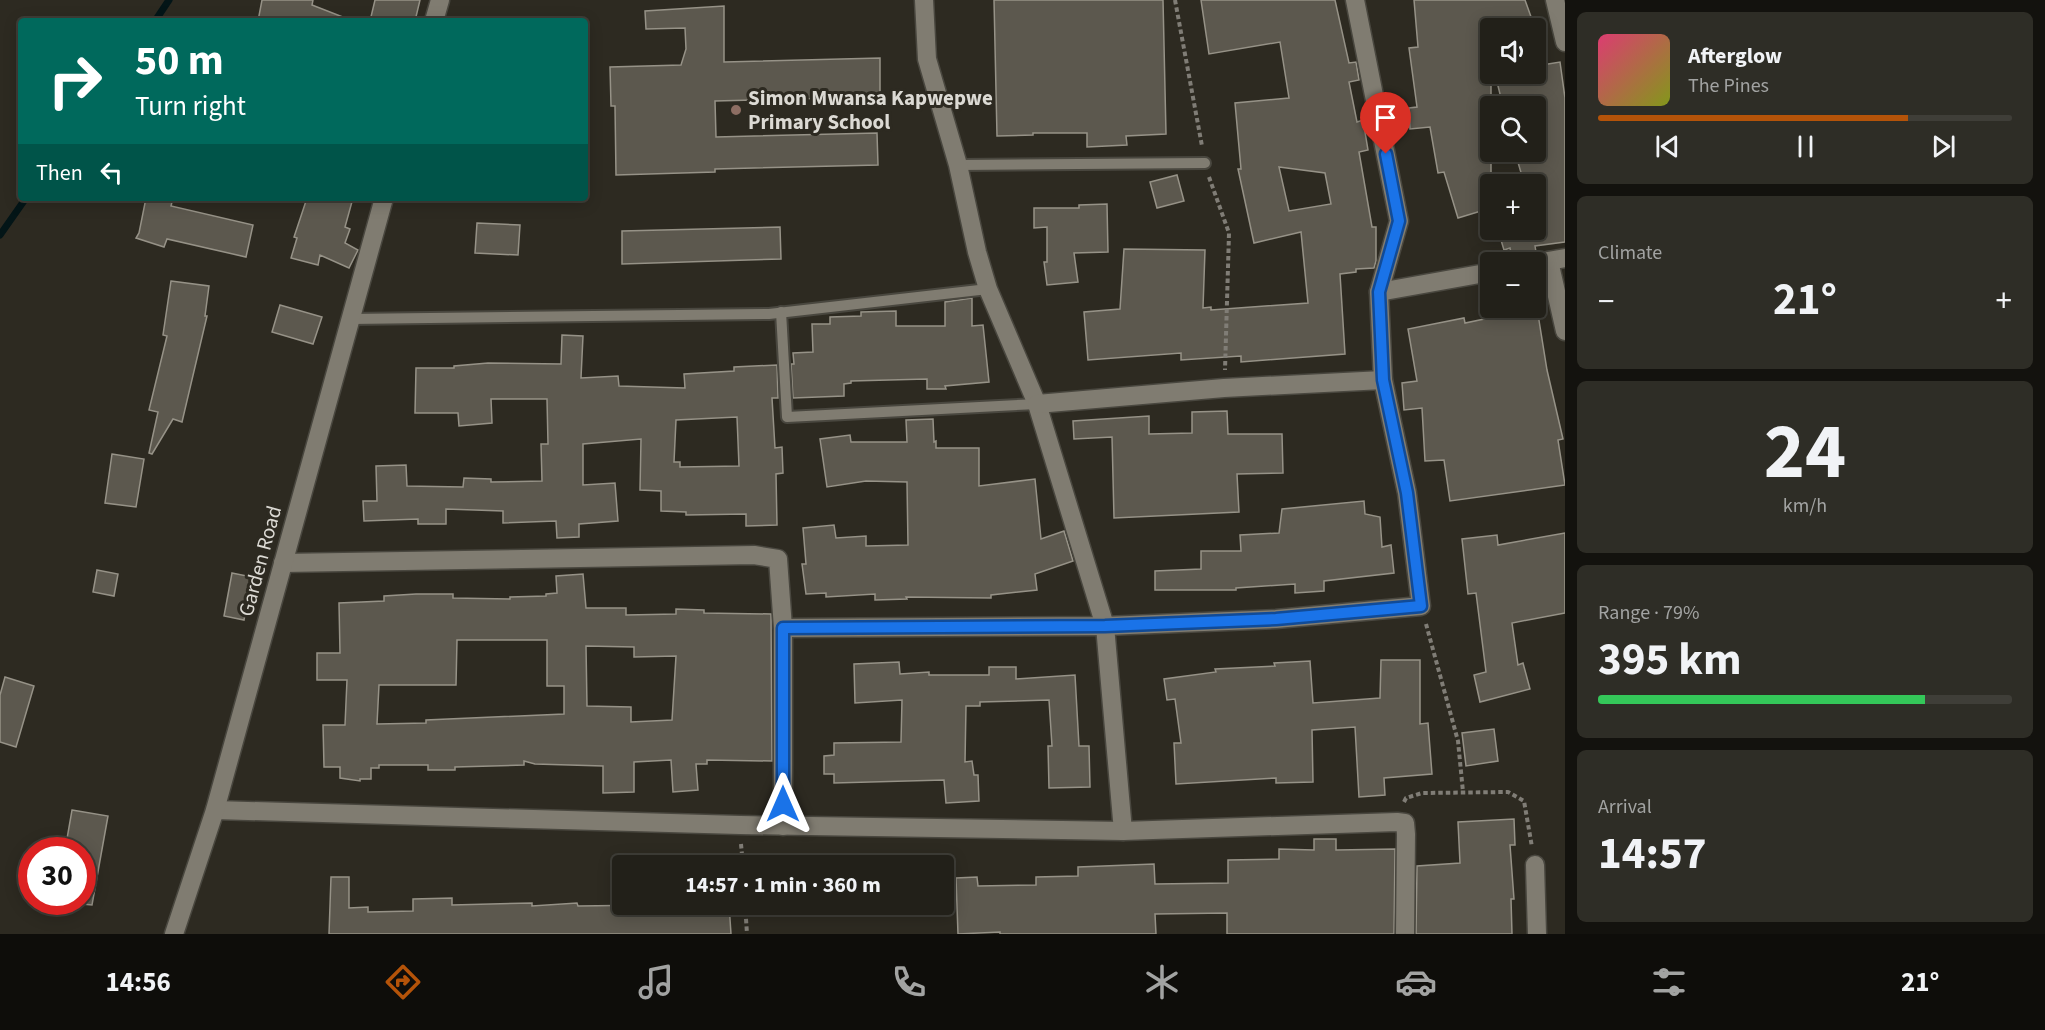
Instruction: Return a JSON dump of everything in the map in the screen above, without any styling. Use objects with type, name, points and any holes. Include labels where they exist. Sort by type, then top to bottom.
[{"type":"street","points":[[435,18],[440,0]]},
{"type":"street","points":[[924,0],[927,59],[958,165],[977,252],[988,288],[1036,404],[1105,626],[1123,831]]},
{"type":"street","points":[[783,628],[1105,626],[1276,619],[1421,606],[1407,493],[1383,380],[1379,292],[1399,221],[1355,0]]},
{"type":"street","points":[[1555,0],[1565,42]]},
{"type":"street","name":"Garden Road","points":[[174,934],[215,810],[383,201]]},
{"type":"street","points":[[1550,261],[1565,331]]},
{"type":"street","points":[[1379,292],[1480,274]]},
{"type":"street","points":[[1036,404],[1224,388],[1383,380]]},
{"type":"street","points":[[284,563],[754,555],[778,559],[783,628],[783,826]]},
{"type":"street","points":[[215,810],[783,826],[1123,831],[1397,822],[1405,824],[1406,834],[1405,934]]},
{"type":"street","points":[[1535,865],[1538,934]]},
{"type":"lane","points":[[958,165],[1205,163]]},
{"type":"lane","points":[[349,319],[781,312],[988,288]]},
{"type":"lane","points":[[781,312],[787,417],[1036,404]]},
{"type":"path","points":[[1175,0],[1205,163],[1229,233],[1224,388]]},
{"type":"path","points":[[1421,606],[1458,741],[1463,792]]},
{"type":"path","points":[[1397,822],[1406,798],[1422,793],[1508,792],[1524,801],[1535,865]]},
{"type":"path","points":[[746,915],[747,934]]},
{"type":"building","points":[[262,0],[313,0],[312,5],[345,18],[259,18]]},
{"type":"building","points":[[375,0],[420,0],[416,18],[371,18]]},
{"type":"building","points":[[994,0],[1163,0],[1166,134],[1126,136],[1127,145],[1087,147],[1087,133],[997,136]]},
{"type":"building","points":[[1201,0],[1335,0],[1349,63],[1356,62],[1359,80],[1349,82],[1357,122],[1363,120],[1368,150],[1359,152],[1372,227],[1376,227],[1374,268],[1356,269],[1356,272],[1340,274],[1345,354],[1241,362],[1241,356],[1181,360],[1181,353],[1088,360],[1084,312],[1120,309],[1124,249],[1205,250],[1203,308],[1211,307],[1211,310],[1308,303],[1301,232],[1254,243],[1238,169],[1241,169],[1235,103],[1289,98],[1280,42],[1209,54]],"holes":[[[1279,167],[1325,173],[1331,204],[1289,211]]]},
{"type":"building","points":[[1414,0],[1525,0],[1531,18],[1480,18],[1480,84],[1491,84],[1491,96],[1480,96],[1480,162],[1491,162],[1491,174],[1480,174],[1480,211],[1458,218],[1444,172],[1438,173],[1430,127],[1410,129],[1409,108],[1417,107],[1409,48],[1418,47]]},
{"type":"building","points":[[724,6],[724,62],[880,58],[880,97],[715,101],[716,137],[877,133],[878,165],[715,169],[715,172],[616,175],[615,106],[611,106],[610,67],[681,65],[686,49],[685,28],[646,29],[645,11]]},
{"type":"building","points":[[1560,62],[1565,98],[1565,242],[1535,246],[1536,252],[1511,252],[1510,248],[1504,250],[1501,240],[1546,240],[1546,174],[1521,174],[1518,162],[1546,162],[1546,96],[1500,96],[1498,84],[1546,84],[1546,64]]},
{"type":"building","points":[[1177,175],[1184,201],[1157,208],[1150,182]]},
{"type":"building","points":[[145,201],[172,201],[171,206],[253,225],[246,257],[167,239],[164,247],[136,238]]},
{"type":"building","points":[[306,201],[352,201],[345,227],[350,229],[345,243],[358,250],[349,268],[320,255],[318,265],[291,258],[297,238],[294,237]]},
{"type":"building","points":[[1107,204],[1108,252],[1074,253],[1078,282],[1047,285],[1044,262],[1047,262],[1047,227],[1034,228],[1034,208],[1079,208],[1079,205]]},
{"type":"building","points":[[477,223],[520,225],[518,255],[475,253]]},
{"type":"building","points":[[780,227],[781,259],[622,264],[622,231]]},
{"type":"building","points":[[171,281],[209,286],[205,316],[207,316],[182,422],[173,419],[152,454],[149,453],[158,412],[149,410],[167,336],[163,335]]},
{"type":"building","points":[[972,298],[972,326],[983,325],[989,382],[945,386],[946,389],[927,389],[927,379],[851,381],[851,383],[844,384],[844,396],[793,398],[791,364],[794,364],[793,353],[813,352],[812,324],[830,324],[830,317],[861,316],[861,312],[896,311],[896,326],[945,326],[945,302]]},
{"type":"building","points":[[280,305],[322,317],[313,344],[272,332]]},
{"type":"building","points":[[1464,318],[1465,323],[1489,318],[1539,318],[1547,370],[1563,439],[1558,440],[1565,485],[1450,501],[1444,460],[1425,461],[1422,408],[1404,410],[1402,383],[1417,381],[1408,329]]},
{"type":"building","points":[[562,335],[583,336],[581,378],[618,376],[619,386],[685,388],[684,374],[734,371],[734,367],[777,365],[778,398],[772,398],[775,448],[782,447],[783,473],[776,474],[777,525],[746,526],[746,514],[686,515],[686,512],[661,511],[661,491],[640,490],[641,439],[583,444],[583,485],[615,483],[618,521],[579,524],[579,537],[557,538],[556,521],[503,523],[503,511],[446,509],[446,524],[418,524],[418,519],[364,521],[363,501],[377,501],[376,466],[406,465],[407,486],[463,487],[464,478],[491,479],[491,482],[542,481],[541,444],[548,444],[547,399],[491,399],[492,423],[459,426],[458,413],[415,413],[416,368],[454,368],[454,366],[488,363],[561,364]],"holes":[[[737,417],[739,466],[680,467],[680,462],[674,462],[676,420]]]},
{"type":"building","points":[[1227,411],[1228,434],[1282,434],[1283,473],[1237,474],[1239,512],[1114,518],[1112,437],[1074,439],[1073,421],[1149,416],[1149,434],[1192,433],[1192,412]]},
{"type":"building","points":[[933,419],[936,448],[979,448],[979,486],[1035,479],[1041,539],[1064,531],[1073,561],[1035,574],[1037,590],[991,595],[991,598],[906,597],[907,599],[875,600],[875,594],[826,597],[826,593],[806,594],[802,564],[806,564],[803,528],[834,525],[836,538],[866,536],[866,546],[908,545],[907,482],[866,481],[827,487],[820,439],[850,435],[851,442],[907,442],[906,420]]},
{"type":"building","points":[[112,454],[144,459],[136,507],[105,503]]},
{"type":"building","points":[[1364,501],[1365,514],[1380,517],[1382,547],[1391,545],[1394,573],[1324,581],[1324,591],[1295,593],[1295,584],[1236,588],[1236,590],[1155,590],[1155,571],[1201,569],[1201,551],[1241,551],[1240,535],[1279,533],[1282,509]]},
{"type":"building","points":[[1565,533],[1565,613],[1512,623],[1518,665],[1523,663],[1530,689],[1480,702],[1474,675],[1486,672],[1476,593],[1468,594],[1462,539],[1497,535],[1498,545]]},
{"type":"building","points":[[97,570],[118,574],[114,596],[93,592]]},
{"type":"building","points":[[232,573],[252,577],[244,620],[224,616]]},
{"type":"building","points":[[583,574],[586,608],[626,608],[626,615],[676,614],[676,609],[704,610],[704,613],[771,614],[772,761],[707,760],[707,764],[696,764],[698,790],[673,792],[671,760],[634,762],[634,792],[603,793],[603,766],[535,764],[524,761],[524,765],[428,770],[428,765],[379,765],[379,768],[371,768],[371,779],[360,779],[360,781],[340,778],[340,767],[324,767],[323,725],[345,725],[347,680],[317,680],[317,653],[340,653],[339,603],[384,601],[384,596],[416,594],[453,594],[453,598],[510,599],[510,597],[546,596],[546,594],[557,593],[556,576]],"holes":[[[457,640],[547,640],[547,686],[564,686],[564,714],[377,724],[379,685],[456,685]],[[586,646],[634,647],[634,657],[676,656],[672,720],[631,722],[631,707],[587,706]]]},
{"type":"building","points":[[1381,660],[1420,660],[1420,724],[1428,723],[1432,774],[1384,778],[1385,795],[1359,797],[1355,727],[1312,730],[1313,782],[1276,783],[1276,778],[1176,784],[1174,743],[1181,743],[1175,699],[1167,700],[1164,679],[1216,672],[1215,669],[1275,666],[1274,663],[1310,661],[1313,703],[1380,698]]},
{"type":"building","points":[[899,662],[900,674],[929,672],[929,675],[989,675],[989,667],[1016,667],[1016,679],[1075,675],[1079,746],[1089,746],[1090,787],[1049,788],[1048,746],[1052,746],[1049,700],[980,702],[980,706],[966,706],[965,762],[972,761],[974,775],[978,775],[979,801],[946,803],[944,780],[834,783],[834,774],[824,774],[824,756],[834,755],[834,743],[901,742],[902,700],[855,703],[854,664]]},
{"type":"building","points":[[5,677],[34,686],[16,747],[0,742],[0,695]]},
{"type":"building","points":[[1494,729],[1498,761],[1466,766],[1462,733]]},
{"type":"building","points":[[72,810],[108,816],[96,883],[96,837],[67,837]]},
{"type":"building","points":[[1514,819],[1515,845],[1510,845],[1514,899],[1511,899],[1512,934],[1416,934],[1417,866],[1460,863],[1458,822]]},
{"type":"building","points":[[1314,839],[1336,839],[1336,850],[1395,849],[1394,934],[1227,934],[1227,913],[1155,914],[1156,934],[1000,934],[1000,932],[958,934],[956,878],[977,877],[978,886],[1036,885],[1036,877],[1078,876],[1078,867],[1154,864],[1155,884],[1228,883],[1228,860],[1279,859],[1279,849],[1314,850]]},
{"type":"building","points":[[331,877],[349,877],[349,908],[368,907],[368,912],[413,911],[413,899],[452,898],[452,905],[532,903],[532,906],[577,903],[578,906],[612,906],[612,915],[730,915],[731,934],[329,934]]},
{"type":"waterway","points":[[157,18],[169,0]]},
{"type":"waterway","points":[[0,235],[24,201]]},
{"type":"place","name":"Simon Mwansa Kapwepwe Primary School","points":[[736,110]]},
{"type":"route","points":[[783,804],[783,628],[1105,626],[1276,619],[1421,606],[1407,493],[1383,380],[1379,292],[1399,221],[1386,154]]}]
